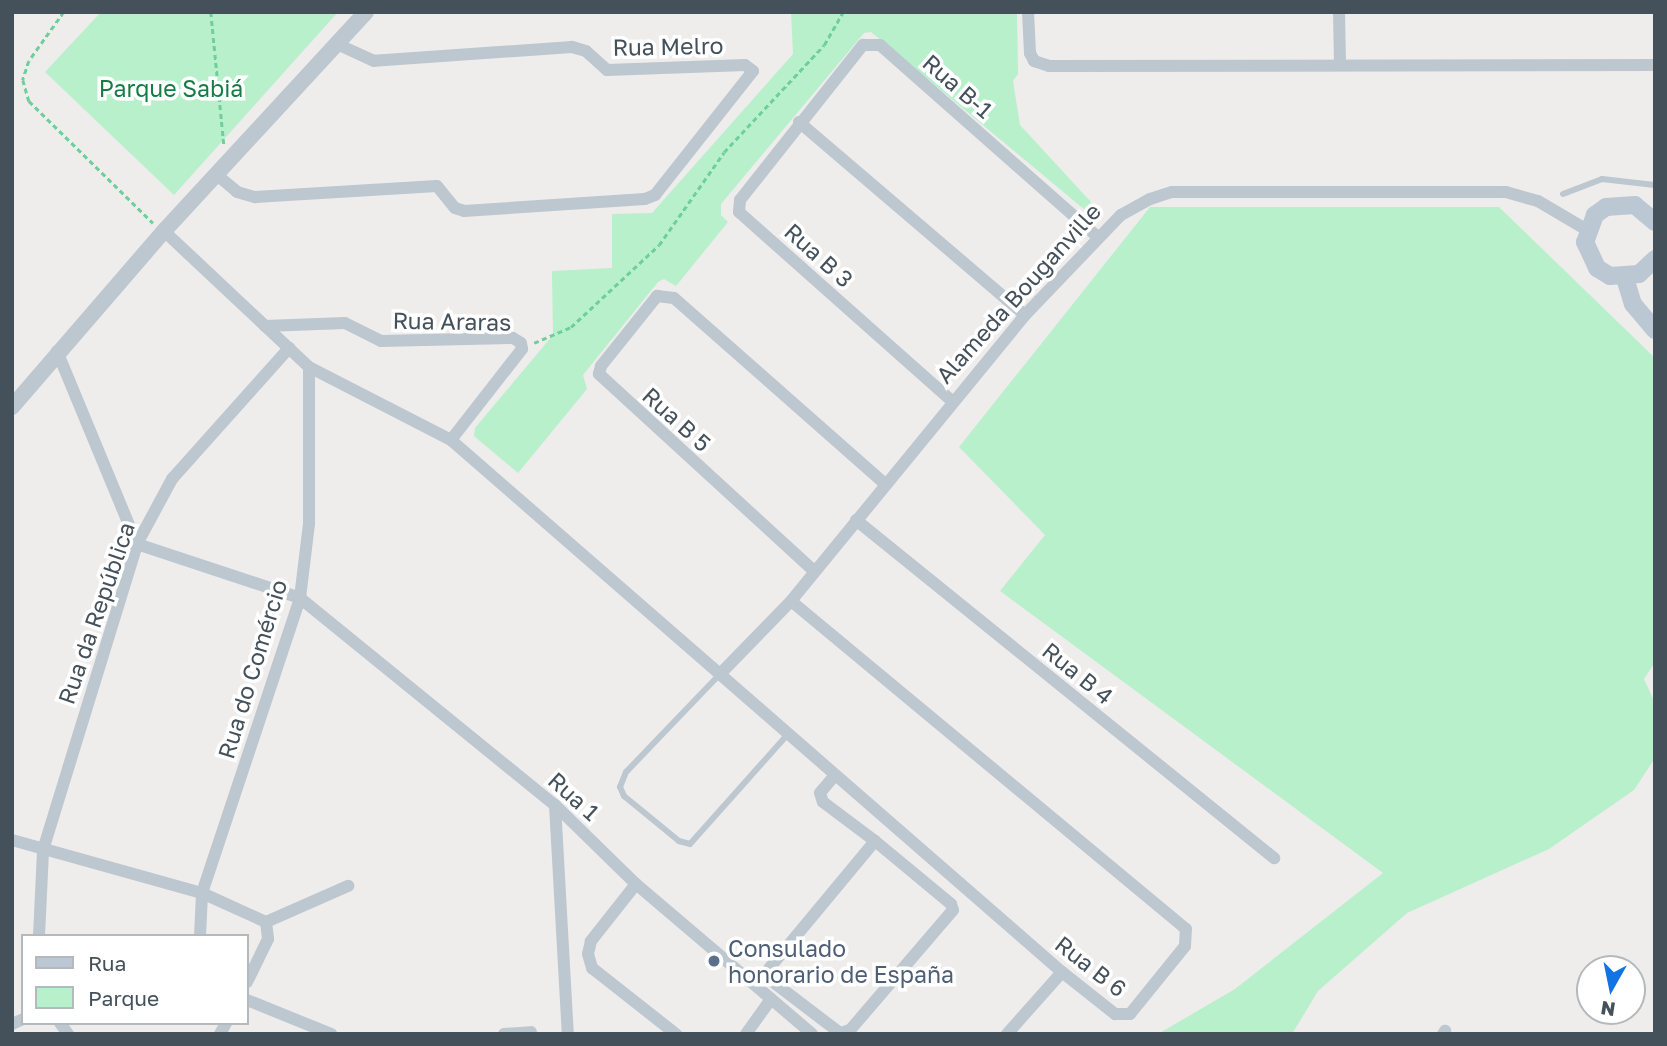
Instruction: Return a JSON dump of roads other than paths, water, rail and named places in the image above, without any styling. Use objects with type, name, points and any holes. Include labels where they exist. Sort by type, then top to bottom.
[{"type":"main road","points":[[1652,215],[1635,205],[1606,207],[1595,215],[1587,230],[1588,257],[1597,268],[1625,278],[1653,263]]},
{"type":"main road","points":[[1625,278],[1633,304],[1655,330]]},
{"type":"street","points":[[12,407],[57,351],[164,231],[366,12]]},
{"type":"street","points":[[1028,12],[1030,53],[1041,65],[1655,65]]},
{"type":"street","points":[[1339,12],[1340,65]]},
{"type":"street","name":"Rua B-1","points":[[799,122],[863,45],[874,43],[1098,237]]},
{"type":"street","name":"Rua Melro","points":[[221,169],[237,192],[255,197],[437,186],[455,208],[464,211],[645,199],[655,195],[752,76],[745,65],[607,71],[586,51],[572,47],[374,61],[337,44]]},
{"type":"street","points":[[799,122],[1025,315]]},
{"type":"street","name":"Rua B 3","points":[[799,122],[740,200],[739,212],[953,402]]},
{"type":"street","name":"Alameda Bouganville","points":[[721,673],[791,601],[1025,315],[1121,215],[1172,192],[1506,192],[1538,201],[1587,230]]},
{"type":"street","name":"Rua B 6","points":[[164,231],[309,367],[451,440],[1062,972],[1115,1014],[1130,1014],[1185,946],[1186,929],[791,601]]},
{"type":"street","name":"Rua B 5","points":[[814,571],[599,374],[601,366],[657,296],[674,298],[885,484]]},
{"type":"street","name":"Rua Araras","points":[[265,326],[345,323],[381,341],[513,338],[522,349],[451,440]]},
{"type":"street","name":"Rua da República","points":[[39,934],[43,850],[137,544],[172,479],[289,348]]},
{"type":"street","points":[[57,351],[137,544],[300,598]]},
{"type":"street","name":"Rua do Comércio","points":[[200,934],[202,893],[300,598],[309,524],[309,367]]},
{"type":"street","name":"Rua B 4","points":[[856,520],[1274,858]]},
{"type":"street","name":"Rua 1","points":[[300,598],[555,805],[636,884],[811,1034]]},
{"type":"street","points":[[835,775],[821,798],[875,841],[951,904],[953,912],[850,1030],[840,1033],[769,979],[767,971],[875,841]]},
{"type":"street","points":[[555,805],[568,1034]]},
{"type":"street","points":[[12,840],[202,893],[266,922],[348,886]]},
{"type":"street","points":[[636,884],[592,941],[588,954],[592,968],[676,1034]]},
{"type":"street","points":[[248,980],[268,939],[266,922]]},
{"type":"street","points":[[1007,1034],[1062,972]]},
{"type":"street","points":[[746,1034],[771,999]]},
{"type":"street","points":[[248,1000],[331,1034]]},
{"type":"street","points":[[503,1034],[531,1032]]},
{"type":"lane","points":[[1563,194],[1602,179],[1655,185]]},
{"type":"lane","points":[[721,673],[626,772],[620,787],[624,796],[679,841],[690,844],[788,734]]},
{"type":"place","name":"Consulado honorario de España","points":[[714,961]]},
{"type":"park label","name":"Parque Sabiá","points":[[171,88]]}]
